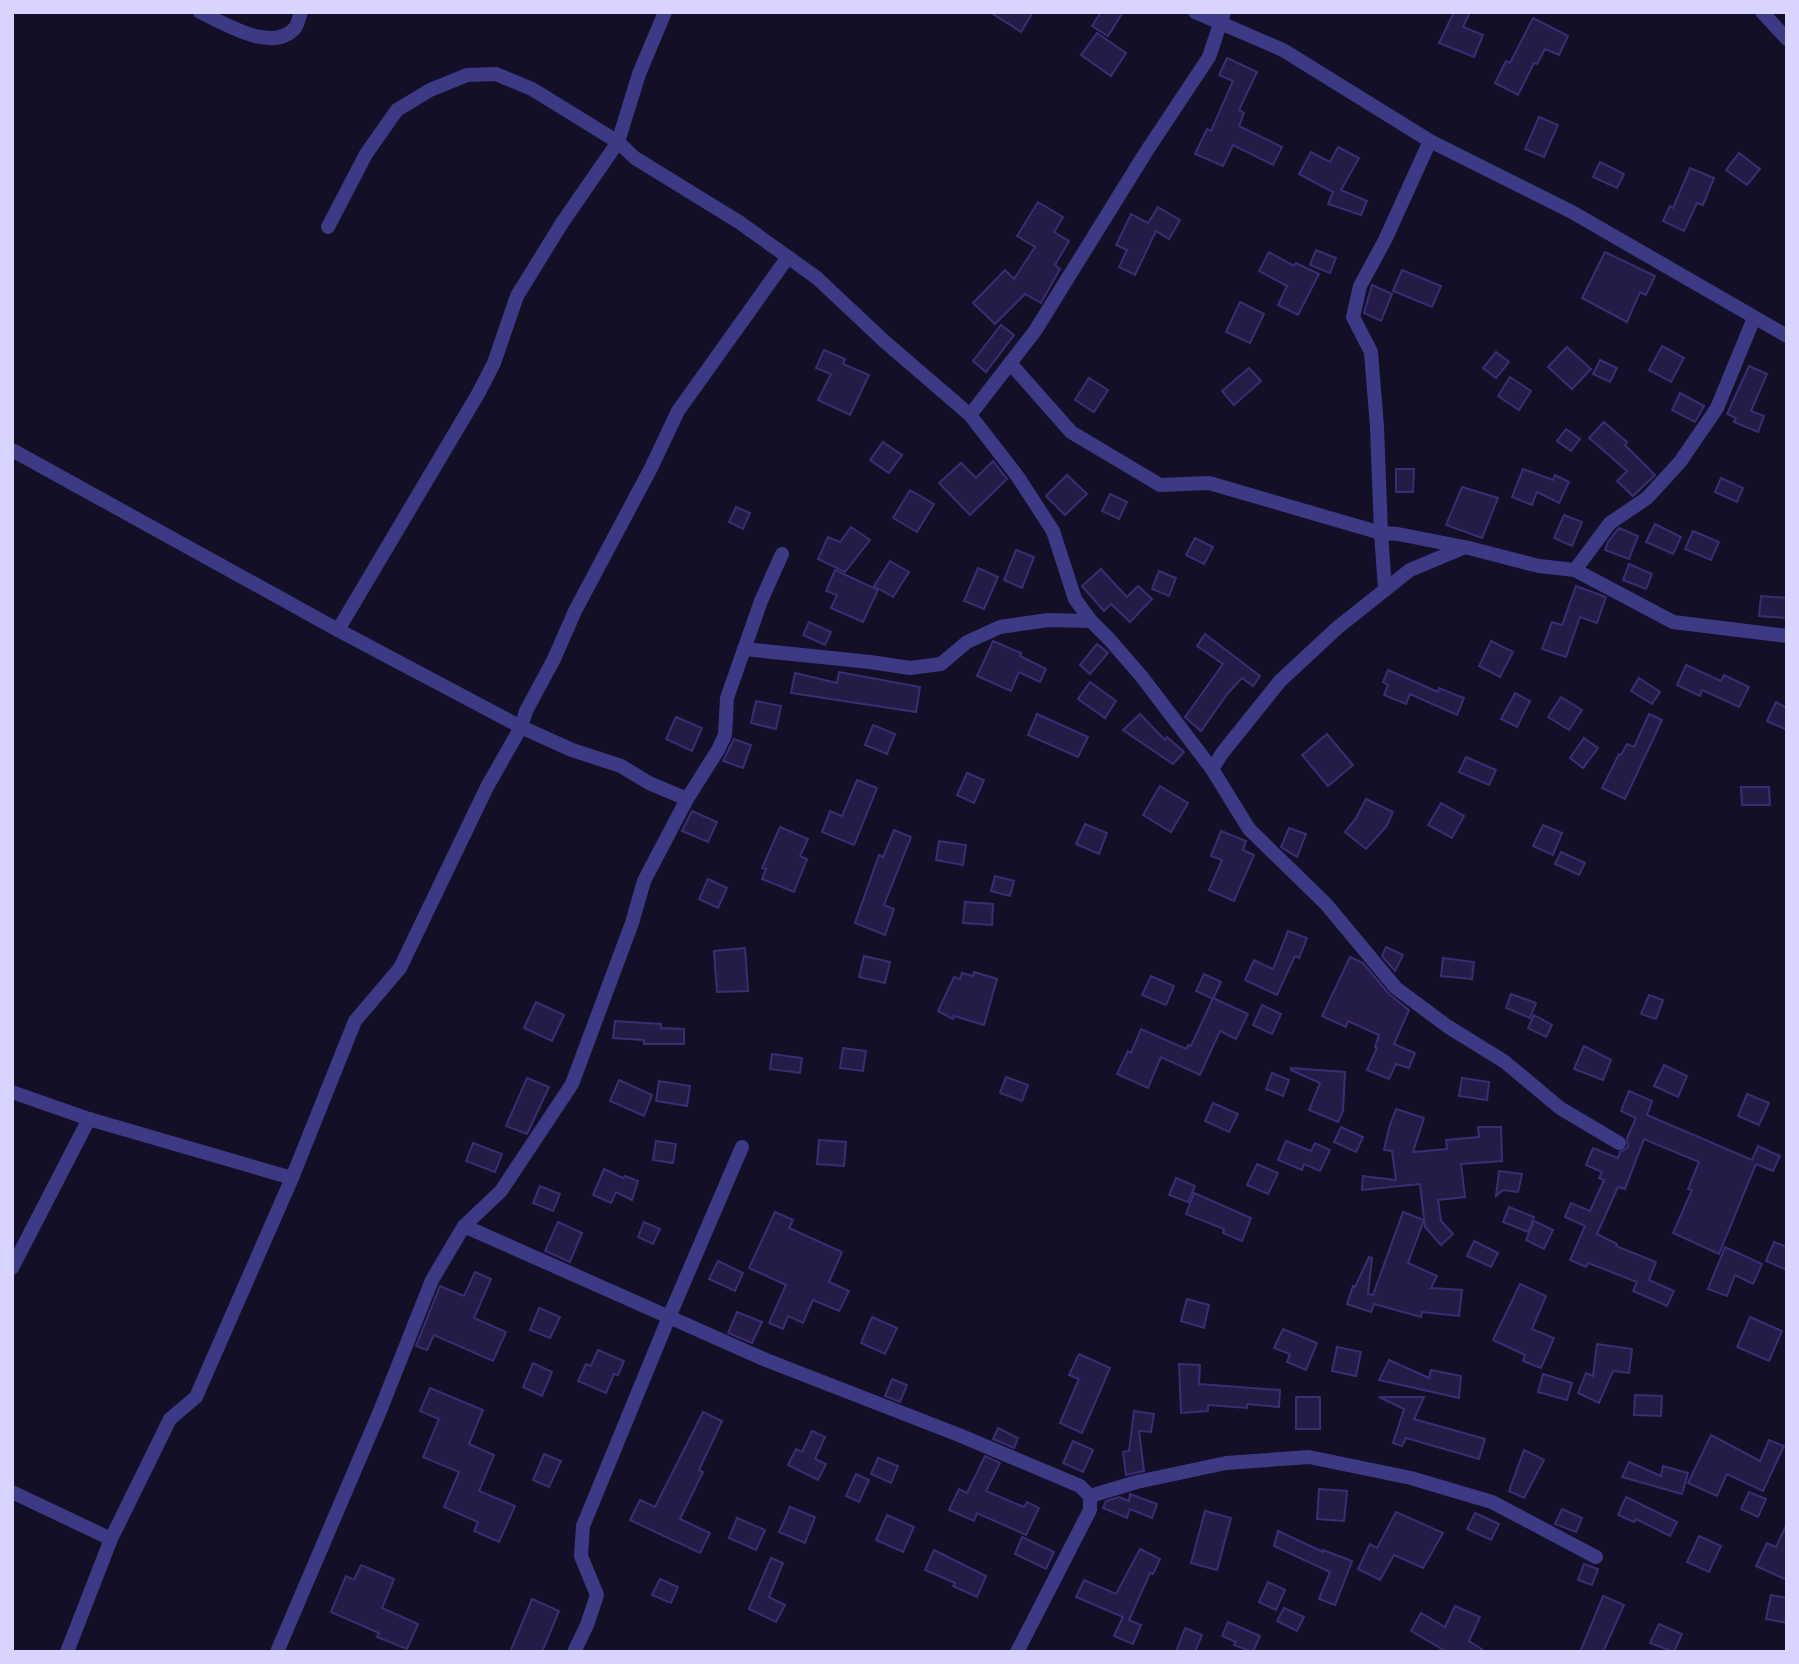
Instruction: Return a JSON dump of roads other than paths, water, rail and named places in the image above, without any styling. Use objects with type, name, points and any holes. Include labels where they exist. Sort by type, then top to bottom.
[{"type":"street","points":[[200,12],[260,39],[279,37],[294,28],[301,12]]},
{"type":"street","points":[[338,630],[478,394],[494,363],[517,296],[562,223],[618,142],[639,74],[665,12]]},
{"type":"street","points":[[1195,12],[1223,17],[1283,50],[1430,141],[1572,212],[1787,336]]},
{"type":"street","points":[[1762,12],[1787,39]]},
{"type":"street","points":[[970,415],[1035,331],[1146,152],[1209,57],[1223,17]]},
{"type":"street","points":[[328,228],[366,154],[397,110],[430,90],[467,75],[496,74],[532,89],[618,142],[635,158],[739,222],[817,278],[884,341],[970,415],[1018,477],[1053,531],[1075,599],[1091,621],[1134,668],[1212,769],[1249,829],[1325,904],[1396,988],[1447,1026],[1505,1062],[1560,1108],[1619,1143]]},
{"type":"street","points":[[1385,590],[1371,352],[1353,317],[1360,286],[1385,240],[1430,141]]},
{"type":"street","points":[[67,1652],[111,1539],[170,1419],[196,1396],[292,1178],[355,1021],[400,968],[488,787],[521,727],[526,710],[554,659],[575,611],[678,411],[788,257]]},
{"type":"street","points":[[1576,570],[1610,523],[1647,498],[1681,462],[1717,408],[1754,318]]},
{"type":"street","points":[[1010,363],[1071,432],[1160,485],[1209,483],[1381,533],[1465,547],[1539,566],[1576,570],[1673,622],[1787,636]]},
{"type":"street","points":[[12,450],[338,630],[521,727],[572,750],[621,766],[649,783],[687,799]]},
{"type":"street","points":[[1212,769],[1280,681],[1337,628],[1410,570],[1465,547]]},
{"type":"street","points":[[277,1652],[380,1411],[432,1280],[464,1226],[501,1191],[572,1084],[632,923],[644,881],[725,734],[727,698],[761,601],[782,554]]},
{"type":"street","points":[[744,649],[910,668],[942,664],[967,642],[1000,627],[1048,620],[1091,621]]},
{"type":"street","points":[[12,1092],[89,1119],[292,1178]]},
{"type":"street","points":[[12,1268],[89,1119]]},
{"type":"street","points":[[574,1652],[597,1595],[581,1556],[583,1526],[743,1147]]},
{"type":"street","points":[[464,1226],[766,1360],[959,1435],[1080,1486],[1090,1496],[1090,1510],[1017,1652]]},
{"type":"street","points":[[1090,1496],[1137,1482],[1226,1463],[1309,1457],[1411,1478],[1492,1502],[1597,1557]]},
{"type":"street","points":[[12,1492],[111,1539]]}]
